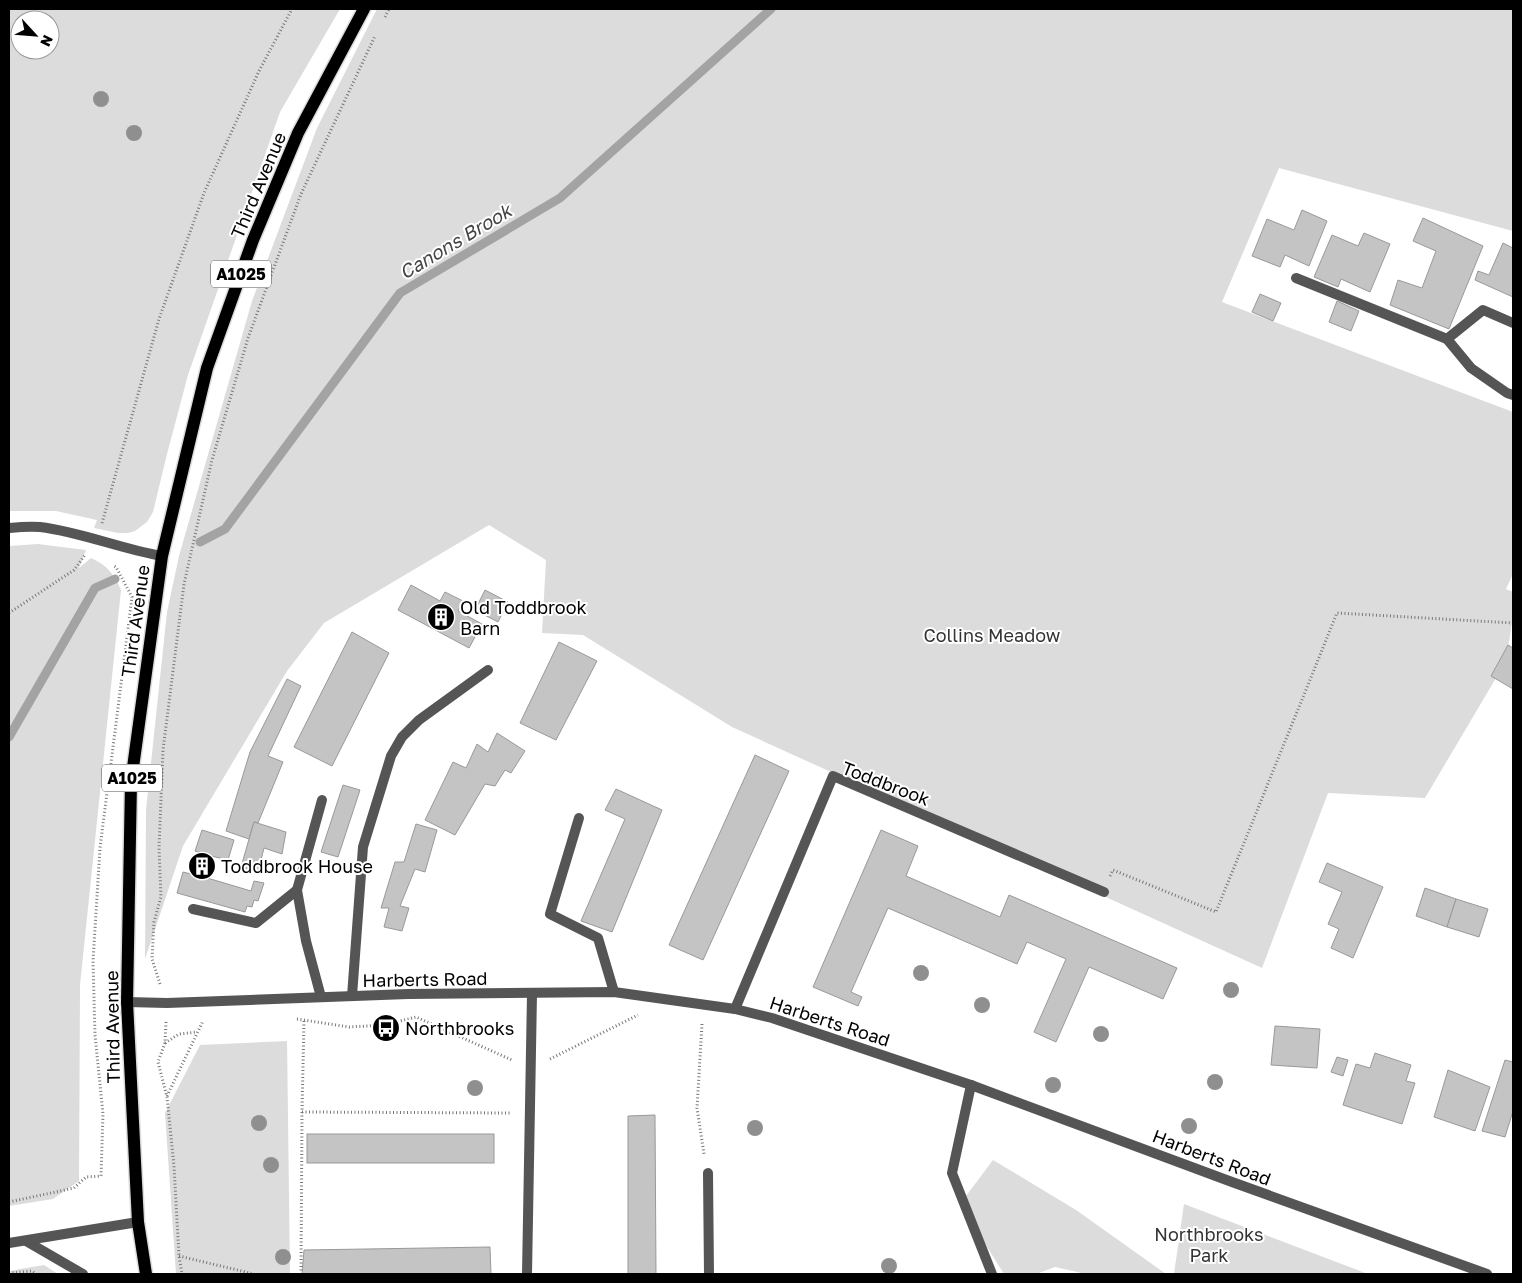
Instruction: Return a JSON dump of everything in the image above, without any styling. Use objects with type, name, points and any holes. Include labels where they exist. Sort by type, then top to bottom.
[{"type":"main road","name":"Third Avenue","points":[[146,1274],[138,1222],[126,1002],[131,782],[162,556],[208,368],[253,240],[298,133],[364,9]]},
{"type":"street","points":[[1296,278],[1447,338],[1471,368],[1507,393],[1513,395]]},
{"type":"street","points":[[1447,338],[1484,310],[1513,323]]},
{"type":"street","points":[[9,528],[39,527],[162,556]]},
{"type":"street","points":[[352,996],[363,847],[390,756],[402,737],[419,720],[488,670]]},
{"type":"street","name":"Toddbrook","points":[[735,1009],[832,776],[1104,892]]},
{"type":"street","points":[[321,997],[306,942],[297,890],[322,800]]},
{"type":"street","points":[[579,818],[550,914],[598,938],[614,992]]},
{"type":"street","points":[[193,909],[256,923],[297,890]]},
{"type":"street","name":"Harberts Road","points":[[126,1002],[166,1003],[408,994],[614,992],[735,1009],[772,1018],[971,1085],[1486,1274]]},
{"type":"street","points":[[527,1274],[532,994]]},
{"type":"street","points":[[971,1085],[952,1173],[992,1274]]},
{"type":"street","points":[[708,1173],[709,1274]]},
{"type":"street","points":[[9,1243],[138,1222]]},
{"type":"street","points":[[26,1241],[83,1274]]},
{"type":"path","points":[[101,527],[159,319],[204,193],[259,71],[292,9]]},
{"type":"path","points":[[385,17],[389,9]]},
{"type":"path","points":[[182,1274],[167,1097],[158,1062],[165,1043],[166,1003],[152,959],[154,922],[161,897],[159,848],[163,750],[184,584],[212,460],[248,338],[301,194],[376,34]]},
{"type":"path","points":[[9,613],[74,570],[88,550]]},
{"type":"path","points":[[9,1202],[74,1188],[86,1176],[101,1176],[103,1114],[95,1035],[94,961],[97,895],[100,848],[132,597],[116,567],[109,563]]},
{"type":"path","points":[[1104,892],[1113,870],[1216,912],[1337,613],[1513,623]]},
{"type":"path","points":[[301,1274],[304,998]]},
{"type":"path","points":[[703,1006],[697,1108],[708,1173]]},
{"type":"path","points":[[290,1018],[349,1027],[384,1025],[416,1017],[530,1068],[639,1014]]},
{"type":"path","points":[[167,1097],[203,1020],[194,1020]]},
{"type":"path","points":[[165,1043],[179,1034],[197,1032]]},
{"type":"path","points":[[302,1112],[530,1113]]},
{"type":"path","points":[[179,1256],[254,1274]]},
{"type":"path","points":[[9,1273],[32,1271],[36,1274]]},
{"type":"green space","points":[[9,9],[340,9],[280,112],[188,375],[153,512],[147,522],[135,531],[118,533],[94,528],[97,520],[56,511],[9,511]]},
{"type":"green space","name":"Collins Meadow","points":[[377,9],[1513,9],[1513,231],[1279,168],[1222,302],[1513,412],[1513,574],[1506,589],[1513,592],[1513,616],[1506,661],[1425,798],[1328,793],[1262,968],[732,727],[583,635],[542,633],[546,560],[489,525],[324,623],[287,671],[183,846],[145,959],[146,810],[167,612],[179,556],[252,301],[317,128]]},
{"type":"green space","points":[[38,544],[86,550],[79,568],[91,558],[97,561],[116,579],[121,590],[80,985],[79,1181],[53,1199],[9,1206],[9,546]]},
{"type":"green space","points":[[287,1041],[290,1274],[176,1274],[165,1113],[200,1045]]},
{"type":"green space","points":[[993,1160],[1076,1210],[1166,1274],[1086,1274],[1055,1267],[1036,1274],[1004,1274],[960,1204]]},
{"type":"green space","name":"Northbrooks Park","points":[[1184,1204],[1368,1274],[1174,1274]]},
{"type":"green space","points":[[44,1265],[58,1274],[9,1274],[9,1271]]},
{"type":"building","points":[[1302,210],[1327,221],[1309,266],[1285,255],[1280,267],[1252,256],[1267,219],[1294,230]]},
{"type":"building","points":[[1423,218],[1483,246],[1449,329],[1390,305],[1398,280],[1422,288],[1436,251],[1413,241]]},
{"type":"building","points":[[1364,233],[1390,244],[1370,292],[1341,279],[1338,287],[1314,277],[1332,235],[1358,246]]},
{"type":"building","points":[[1503,243],[1513,248],[1513,297],[1475,280],[1478,271],[1489,275]]},
{"type":"building","points":[[1260,294],[1281,303],[1273,321],[1252,312]]},
{"type":"building","points":[[1337,301],[1359,311],[1351,331],[1329,322]]},
{"type":"building","name":"Old Toddbrook Barn","points":[[411,585],[440,601],[445,592],[463,601],[458,611],[482,624],[469,648],[398,610]]},
{"type":"building","points":[[485,590],[508,602],[498,622],[475,610]]},
{"type":"building","points":[[352,632],[389,653],[332,766],[294,747]]},
{"type":"building","points":[[559,642],[597,661],[556,740],[520,723]]},
{"type":"building","points":[[1508,645],[1513,648],[1513,689],[1491,676]]},
{"type":"building","points":[[287,679],[301,686],[268,756],[283,762],[258,823],[254,822],[249,839],[226,831],[250,752]]},
{"type":"building","points":[[497,733],[525,751],[511,773],[505,770],[495,786],[485,784],[455,835],[425,820],[453,762],[466,768],[477,744],[488,752]]},
{"type":"building","points":[[755,755],[789,771],[703,960],[669,945]]},
{"type":"building","points":[[343,785],[360,790],[338,857],[321,852]]},
{"type":"building","points":[[616,789],[662,810],[612,932],[581,921],[625,819],[605,810]]},
{"type":"building","points":[[254,822],[286,832],[282,854],[264,848],[258,872],[241,867]]},
{"type":"building","points":[[416,824],[437,830],[425,872],[415,869],[400,906],[409,908],[402,931],[384,927],[389,908],[381,908],[395,862],[404,862]]},
{"type":"building","name":"Toddbrook House","points":[[202,830],[234,840],[228,860],[211,856],[204,877],[251,891],[254,881],[264,883],[258,901],[254,900],[252,907],[247,906],[245,912],[177,893],[183,872],[195,875],[201,853],[195,851]]},
{"type":"building","points":[[881,830],[918,846],[906,876],[1000,917],[1009,895],[1177,968],[1163,999],[1089,967],[1056,1042],[1034,1032],[1066,959],[1027,942],[1017,964],[888,908],[851,992],[862,997],[858,1006],[813,987]]},
{"type":"building","points":[[1327,863],[1383,887],[1353,958],[1331,948],[1339,929],[1328,924],[1342,892],[1319,882]]},
{"type":"building","points":[[1425,888],[1456,899],[1447,927],[1416,916]]},
{"type":"building","points":[[1456,899],[1488,909],[1479,937],[1447,927]]},
{"type":"building","points":[[1275,1026],[1320,1029],[1317,1068],[1271,1065]]},
{"type":"building","points":[[1375,1053],[1411,1065],[1406,1081],[1415,1083],[1402,1124],[1343,1105],[1356,1064],[1370,1068]]},
{"type":"building","points":[[1337,1057],[1348,1060],[1343,1076],[1331,1072]]},
{"type":"building","points":[[1505,1060],[1513,1062],[1513,1111],[1505,1137],[1482,1131]]},
{"type":"building","points":[[1448,1070],[1490,1087],[1475,1131],[1434,1117]]},
{"type":"building","points":[[655,1115],[656,1274],[628,1274],[628,1116]]},
{"type":"building","points":[[307,1134],[494,1134],[494,1163],[307,1163]]},
{"type":"building","points":[[490,1247],[491,1274],[302,1274],[304,1250]]},
{"type":"waterway","name":"Canons Brook","points":[[200,542],[225,529],[400,293],[560,198],[771,9]]},
{"type":"waterway","name":"Canons Brook","points":[[9,737],[95,588],[115,579]]},
{"type":"place","name":"Old Toddbrook Barn","points":[[441,617]]},
{"type":"place","name":"Toddbrook House","points":[[202,866]]},
{"type":"place","name":"Northbrooks","points":[[386,1028]]}]
